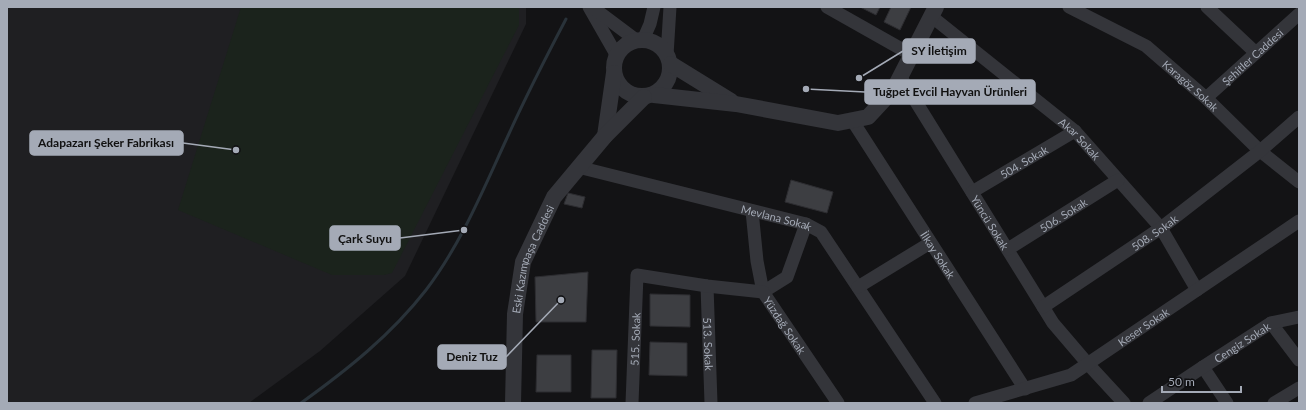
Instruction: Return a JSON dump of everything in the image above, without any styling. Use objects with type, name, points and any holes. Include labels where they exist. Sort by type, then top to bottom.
[{"type":"street","points":[[591,7],[640,40],[653,42],[661,47],[669,59],[736,104]]},
{"type":"street","points":[[591,7],[617,56]]},
{"type":"street","points":[[605,136],[614,64],[617,56],[625,46],[640,40],[650,24],[654,7]]},
{"type":"street","points":[[649,96],[662,90],[668,82],[670,73],[670,7]]},
{"type":"street","points":[[827,7],[912,55]]},
{"type":"street","name":"Karagöz Sokak","points":[[1069,7],[1146,46],[1206,98],[1260,151],[1296,176]]},
{"type":"street","points":[[1207,7],[1256,53]]},
{"type":"street","points":[[614,73],[617,81],[625,90],[636,96],[736,104],[838,123],[868,117],[894,89],[933,12]]},
{"type":"street","name":"Akar Sokak","points":[[933,12],[1075,131],[1161,228],[1197,290]]},
{"type":"street","name":"Şehitler Caddesi","points":[[1206,98],[1299,14]]},
{"type":"street","name":"Yüncü Sokak","points":[[900,76],[1053,323],[1124,403]]},
{"type":"street","name":"Eski Kazımpaşa Caddesi","points":[[513,403],[515,314],[523,262],[554,198],[605,136],[649,96]]},
{"type":"street","name":"508. Sokak","points":[[1043,307],[1161,228],[1260,151],[1299,117]]},
{"type":"street","name":"İlkay Sokak","points":[[852,120],[1025,389]]},
{"type":"street","name":"504. Sokak","points":[[972,192],[1075,131]]},
{"type":"street","name":"Mevlana Sokak","points":[[578,167],[806,224],[821,232],[935,403]]},
{"type":"street","name":"506. Sokak","points":[[1008,249],[1118,180]]},
{"type":"street","points":[[752,210],[757,261],[763,292],[788,277],[806,224]]},
{"type":"street","name":"Keser Sokak","points":[[975,403],[1071,375],[1299,221]]},
{"type":"street","points":[[858,287],[930,243]]},
{"type":"street","name":"Yüzdağ Sokak","points":[[637,275],[707,286],[763,292],[838,403]]},
{"type":"street","name":"515. Sokak","points":[[632,403],[637,275]]},
{"type":"street","name":"513. Sokak","points":[[707,286],[711,403]]},
{"type":"street","name":"Cengiz Sokak","points":[[1149,403],[1202,367],[1271,324],[1299,317]]},
{"type":"street","points":[[1271,324],[1299,360]]},
{"type":"street","points":[[1202,367],[1227,403]]},
{"type":"street","points":[[1274,403],[1299,388]]},
{"type":"shaded area","points":[[7,7],[526,7],[526,24],[405,276],[320,351],[249,403],[7,403]]},
{"type":"shaded area","points":[[241,7],[519,7],[519,25],[392,273],[384,275],[332,275],[178,210]]},
{"type":"building","points":[[860,7],[880,7],[876,15]]},
{"type":"building","points":[[891,7],[911,7],[900,30],[884,22]]},
{"type":"building","points":[[791,180],[833,192],[827,213],[785,202]]},
{"type":"building","points":[[568,193],[585,197],[582,208],[564,204]]},
{"type":"building","points":[[588,272],[586,322],[536,322],[535,277]]},
{"type":"building","points":[[650,294],[690,295],[690,327],[650,326]]},
{"type":"building","points":[[650,342],[687,343],[687,376],[649,375]]},
{"type":"building","points":[[592,350],[617,350],[616,398],[591,398]]},
{"type":"building","points":[[537,355],[571,355],[571,392],[536,392]]},
{"type":"waterway","points":[[301,403],[352,365],[383,337],[426,290],[439,272],[471,216],[521,108],[566,19]]},
{"type":"place","name":"SY İletişim","points":[[859,78]]},
{"type":"place","name":"Tuğpet Evcil Hayvan Ürünleri","points":[[806,89]]},
{"type":"place","name":"Adapazarı Şeker Fabrikası","points":[[236,150]]},
{"type":"place","name":"Çark Suyu","points":[[464,230]]},
{"type":"place","name":"Deniz Tuz","points":[[561,300]]}]
